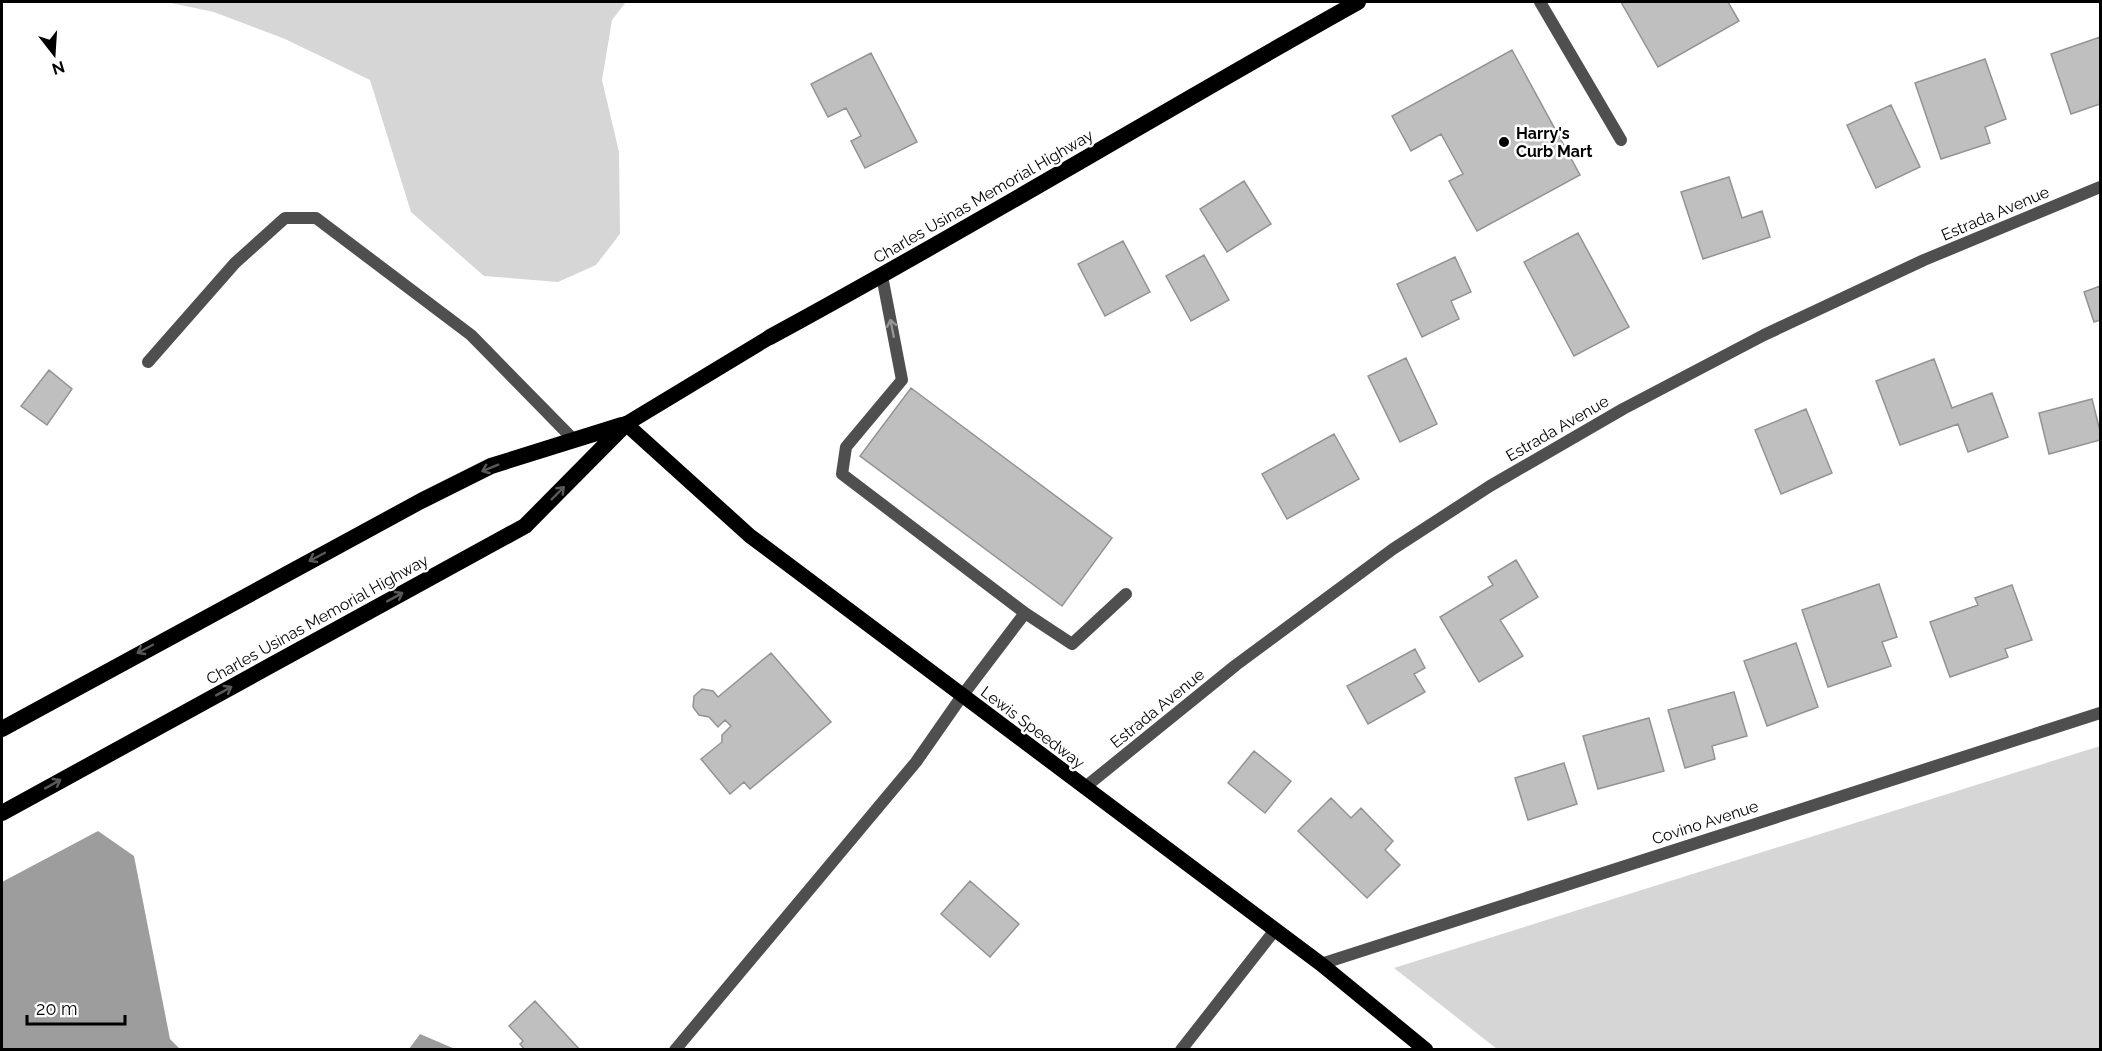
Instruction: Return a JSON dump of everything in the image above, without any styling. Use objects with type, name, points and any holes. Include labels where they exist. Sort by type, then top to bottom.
[{"type":"highway","name":"Charles Usinas Memorial Highway","points":[[770,337],[882,276],[1198,92],[1358,2]]},
{"type":"highway","name":"Charles Usinas Memorial Highway","points":[[2,729],[421,501],[491,466],[626,424]]},
{"type":"highway","name":"Charles Usinas Memorial Highway","points":[[2,813],[525,525],[626,424]]},
{"type":"main road","name":"Charles Usinas Memorial Highway","points":[[626,424],[770,337]]},
{"type":"main road","name":"Lewis Speedway","points":[[626,424],[750,536],[1321,964],[1426,1050]]},
{"type":"street","points":[[1540,2],[1621,140]]},
{"type":"street","name":"Estrada Avenue","points":[[1084,788],[1254,651],[1393,549],[1490,486],[1623,409],[1764,335],[1924,260],[2100,187]]},
{"type":"street","points":[[148,362],[235,263],[285,218],[315,218],[471,335],[574,440]]},
{"type":"street","points":[[882,276],[902,380],[846,447],[842,474],[1025,613],[1072,644],[1126,594]]},
{"type":"street","points":[[675,1050],[916,762],[962,696],[1025,613]]},
{"type":"street","name":"Covino Avenue","points":[[1321,964],[2100,713]]},
{"type":"street","points":[[1181,1050],[1275,930]]},
{"type":"shaded area","points":[[166,2],[626,2],[612,20],[602,80],[619,152],[620,234],[596,265],[558,282],[484,276],[411,212],[370,80],[285,39],[214,12]]},
{"type":"shaded area","points":[[2100,746],[2100,1049],[1497,1049],[1394,968]]},
{"type":"shaded area","points":[[98,831],[134,856],[170,1039],[180,1049],[2,1049],[2,882]]},
{"type":"shaded area","points":[[420,1034],[455,1049],[409,1049]]},
{"type":"building","points":[[1621,2],[1728,2],[1739,21],[1658,67]]},
{"type":"building","points":[[2100,37],[2100,104],[2071,114],[2051,54]]},
{"type":"building","name":"Harry's Curb Mart","points":[[1512,50],[1580,175],[1477,231],[1449,181],[1463,174],[1441,134],[1411,151],[1392,116]]},
{"type":"building","points":[[871,53],[917,142],[865,168],[851,141],[861,136],[846,108],[828,117],[811,84]]},
{"type":"building","points":[[1985,59],[2006,119],[1985,127],[1990,143],[1941,159],[1915,83]]},
{"type":"building","points":[[1891,105],[1920,167],[1876,188],[1847,125]]},
{"type":"building","points":[[1729,177],[1742,218],[1762,211],[1770,237],[1703,259],[1681,192]]},
{"type":"building","points":[[1244,181],[1271,224],[1227,252],[1200,209]]},
{"type":"building","points":[[1578,233],[1629,327],[1574,356],[1524,262]]},
{"type":"building","points":[[1123,241],[1150,292],[1105,316],[1078,264]]},
{"type":"building","points":[[1204,255],[1229,300],[1191,321],[1166,276]]},
{"type":"building","points":[[1455,257],[1471,292],[1451,301],[1459,319],[1422,337],[1397,284]]},
{"type":"building","points":[[2100,286],[2100,320],[2094,322],[2084,292]]},
{"type":"building","points":[[1406,358],[1437,424],[1400,442],[1368,376]]},
{"type":"building","points":[[1934,359],[1952,408],[1992,393],[2008,437],[1968,452],[1958,424],[1900,445],[1876,381]]},
{"type":"building","points":[[49,370],[72,389],[47,425],[21,406]]},
{"type":"building","points":[[911,388],[1112,538],[1062,606],[860,456]]},
{"type":"building","points":[[2092,399],[2100,440],[2049,454],[2039,413]]},
{"type":"building","points":[[1806,409],[1832,473],[1781,494],[1755,430]]},
{"type":"building","points":[[1334,434],[1359,479],[1287,519],[1262,474]]},
{"type":"building","points":[[1516,560],[1538,597],[1500,620],[1523,656],[1479,682],[1440,617],[1493,585],[1488,577]]},
{"type":"building","points":[[1879,584],[1897,637],[1882,642],[1891,666],[1828,687],[1802,610]]},
{"type":"building","points":[[2012,585],[2032,640],[2005,649],[2008,657],[1950,677],[1930,622],[1978,605],[1975,598]]},
{"type":"building","points":[[1796,643],[1818,707],[1767,726],[1744,661]]},
{"type":"building","points":[[1415,649],[1425,668],[1414,674],[1425,692],[1368,724],[1347,686]]},
{"type":"building","points":[[771,653],[831,722],[750,789],[744,782],[730,794],[701,759],[722,742],[722,735],[731,726],[725,720],[718,727],[709,717],[699,715],[693,707],[694,696],[702,689],[713,691],[718,697]]},
{"type":"building","points":[[1734,692],[1747,736],[1712,746],[1715,759],[1685,768],[1668,710]]},
{"type":"building","points":[[1649,718],[1664,771],[1598,789],[1583,736]]},
{"type":"building","points":[[1254,751],[1291,781],[1265,813],[1228,783]]},
{"type":"building","points":[[1564,763],[1577,804],[1528,820],[1515,778]]},
{"type":"building","points":[[1331,798],[1351,818],[1361,808],[1393,841],[1385,850],[1400,865],[1367,898],[1298,831]]},
{"type":"building","points":[[970,881],[1019,924],[990,957],[941,914]]},
{"type":"building","points":[[535,1001],[580,1050],[525,1050],[520,1044],[523,1041],[509,1026]]},
{"type":"place","name":"Harry's Curb Mart","points":[[1504,142]]}]
